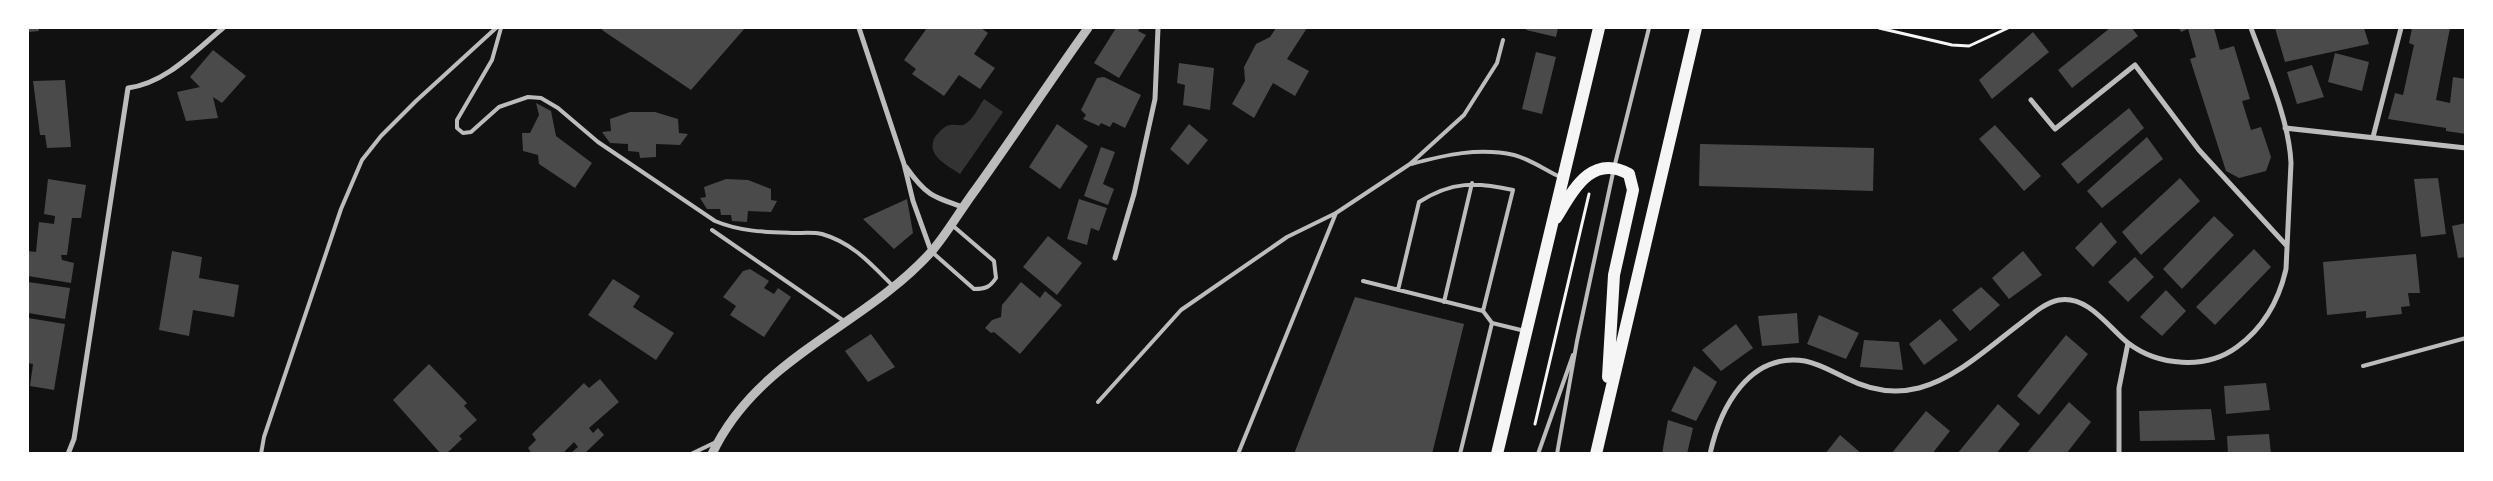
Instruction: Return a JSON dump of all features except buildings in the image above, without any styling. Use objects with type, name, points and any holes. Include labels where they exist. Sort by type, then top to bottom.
[{"type":"main road","points":[[1497,454],[1599,28]]},
{"type":"main road","points":[[1596,454],[1606,404],[1696,28]]},
{"type":"main road","points":[[1551,225],[1581,180],[1588,174],[1602,168],[1614,168],[1630,174],[1633,190],[1614,275],[1606,404]]},
{"type":"main road","points":[[1603,420],[1606,454]]},
{"type":"street","points":[[68,454],[74,439],[128,88],[154,81],[174,69],[223,28]]},
{"type":"street","points":[[859,28],[904,164],[912,200],[931,251]]},
{"type":"street","points":[[712,454],[730,421],[766,380],[785,364],[893,286],[931,251],[1088,28]]},
{"type":"street","points":[[1115,258],[1134,194],[1156,99],[1158,28]]},
{"type":"street","points":[[1710,454],[1720,416],[1737,389],[1754,372],[1786,361],[1805,361],[1872,388],[1897,391],[1920,388],[1945,377],[1966,364],[2031,315],[2060,300],[2076,302],[2091,310],[2128,343],[2150,355],[2176,362],[2202,362],[2224,356],[2240,345],[2260,325],[2273,306],[2282,286],[2287,246],[2291,162],[2286,128],[2251,28]]},
{"type":"street","points":[[2373,137],[2401,28]]},
{"type":"street","points":[[2031,100],[2055,129],[2134,65],[2199,150],[2287,246]]},
{"type":"street","points":[[2286,128],[2466,148]]},
{"type":"street","points":[[904,164],[921,188],[931,195],[963,207]]},
{"type":"street","points":[[2120,454],[2119,388],[2128,343]]},
{"type":"lane","points":[[261,454],[264,437],[317,280],[351,183],[362,160],[381,136],[416,101],[496,28]]},
{"type":"lane","points":[[501,28],[492,60],[457,120],[457,128],[463,133],[471,132],[499,107],[528,96],[541,98],[558,108],[598,142],[715,221],[732,228],[757,232],[820,233],[846,244],[861,254],[893,286]]},
{"type":"lane","points":[[1557,454],[1577,341],[1614,168],[1649,28]]},
{"type":"lane","points":[[1098,402],[1182,310],[1288,237],[1336,214],[1410,164],[1464,116],[1497,62],[1503,40]]},
{"type":"lane","points":[[1410,164],[1464,152],[1494,152],[1515,156],[1562,178]]},
{"type":"lane","points":[[1398,290],[1419,202],[1433,193],[1450,187],[1472,183],[1513,190],[1483,311]]},
{"type":"lane","points":[[1444,302],[1472,183]]},
{"type":"lane","points":[[1238,454],[1336,214]]},
{"type":"lane","points":[[931,251],[974,289],[986,289],[996,278],[994,261],[951,223]]},
{"type":"lane","points":[[712,230],[844,322]]},
{"type":"lane","points":[[1363,281],[1483,311],[1492,323],[1526,331]]},
{"type":"lane","points":[[1460,454],[1492,323]]},
{"type":"lane","points":[[2363,366],[2466,338]]},
{"type":"lane","points":[[1538,454],[1577,341]]},
{"type":"lane","points":[[691,454],[717,442]]},
{"type":"path","points":[[1879,28],[1952,45],[1969,46],[2008,28]]},
{"type":"path","points":[[1534,429],[1549,360],[1589,200],[1588,174]]},
{"type":"shaded area","points":[[984,99],[1003,112],[960,174],[939,159],[933,149],[933,143],[935,137],[946,127],[963,125],[968,122]]}]
